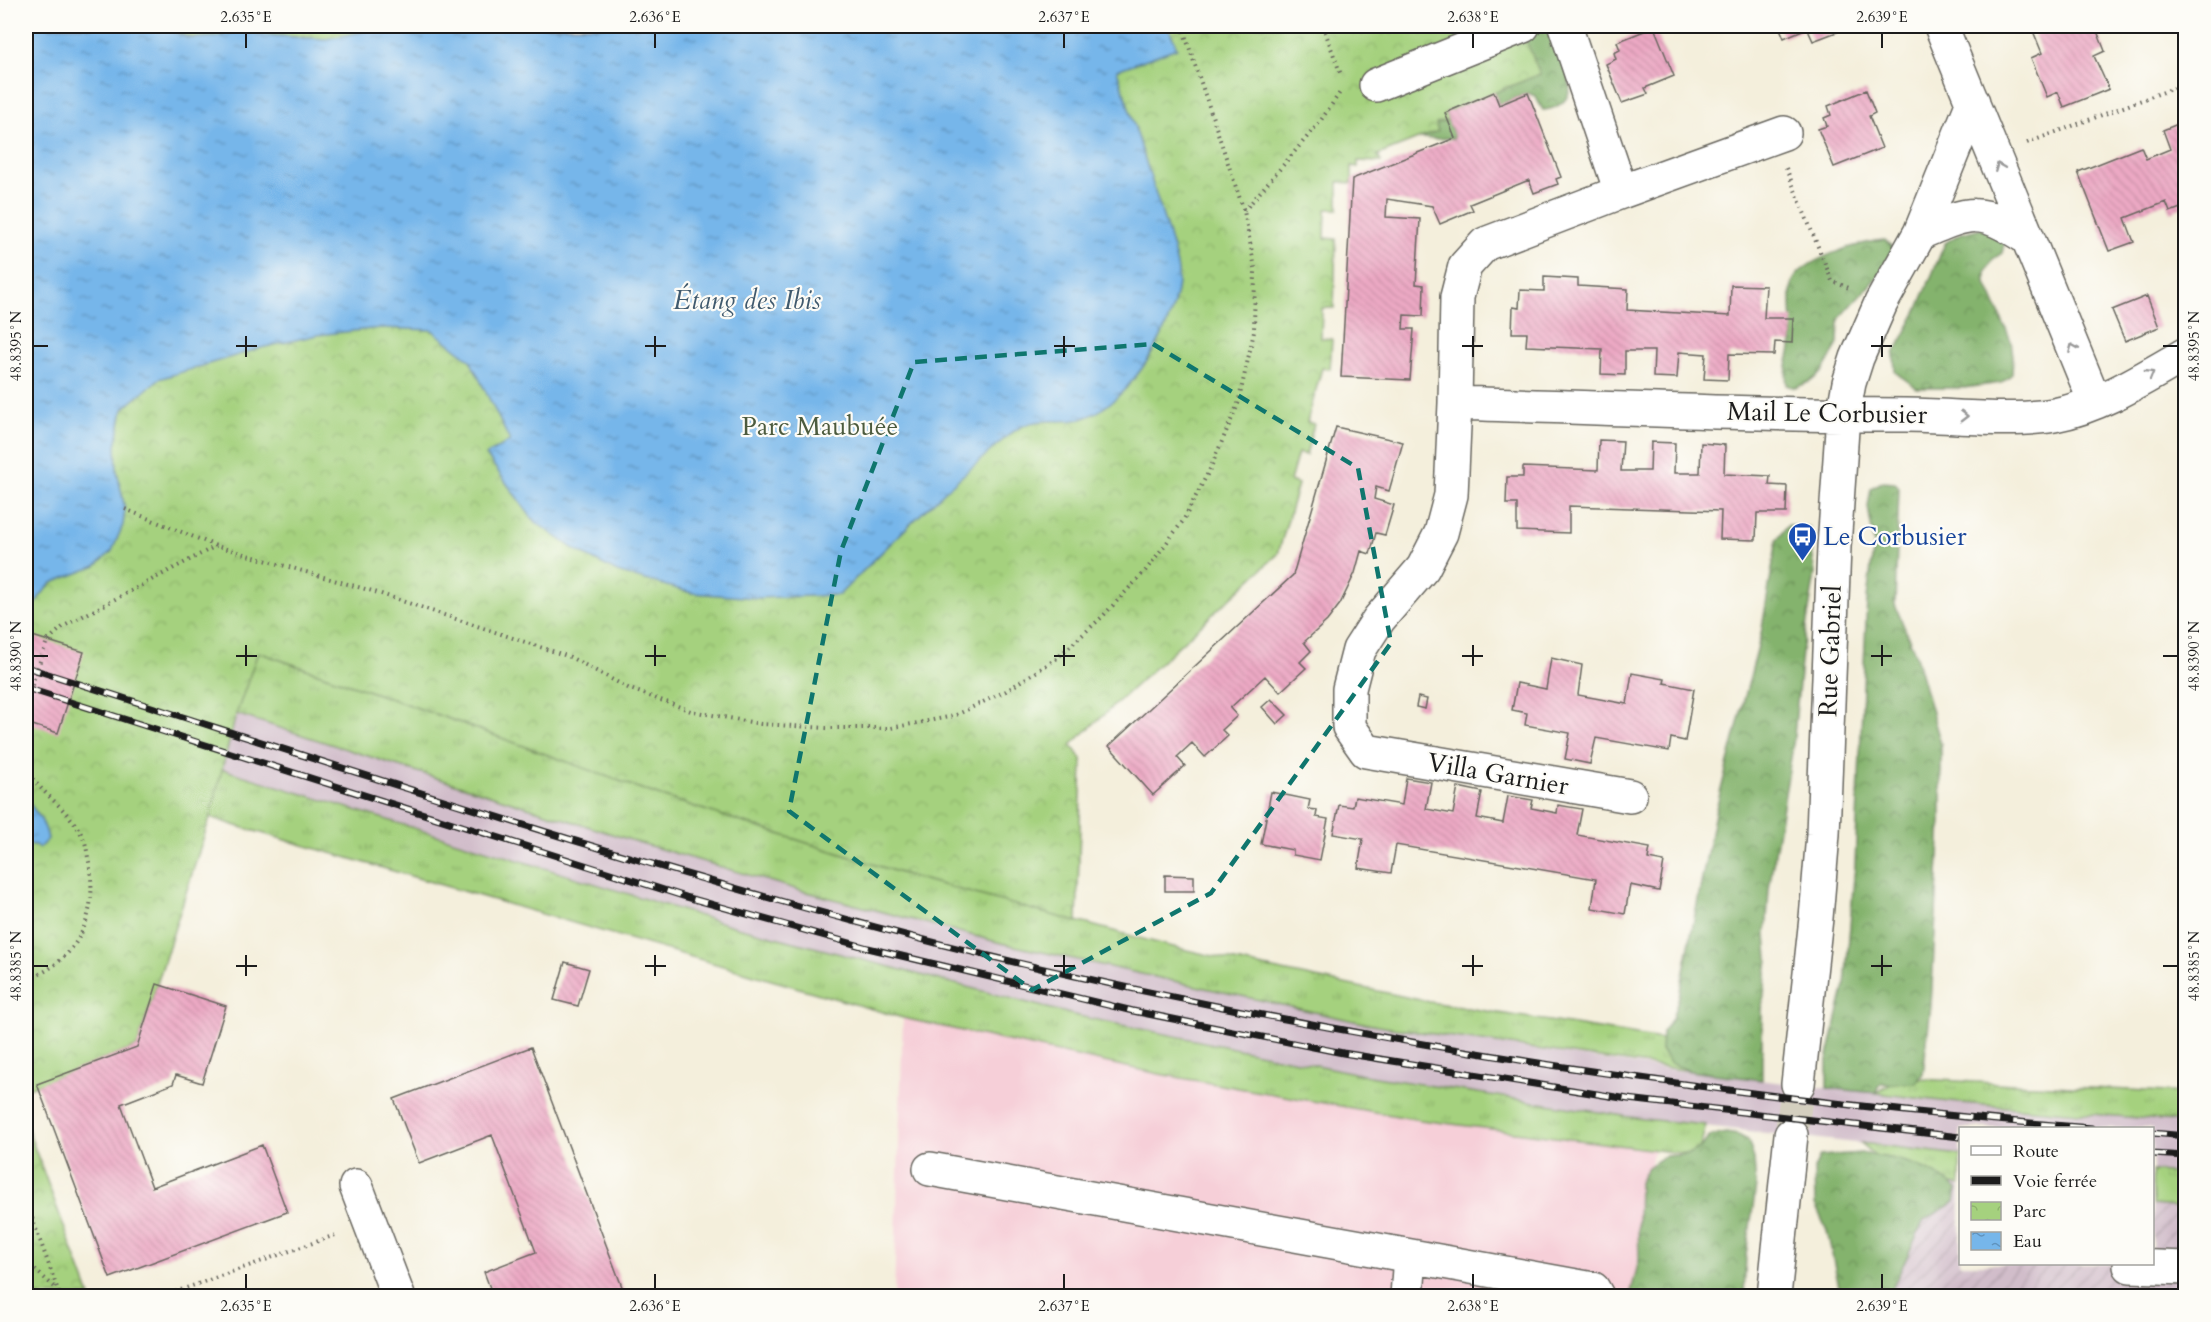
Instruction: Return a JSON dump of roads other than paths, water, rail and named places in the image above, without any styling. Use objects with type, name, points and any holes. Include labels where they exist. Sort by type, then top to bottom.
[{"type":"street","points":[[1360,86],[1523,26]]},
{"type":"street","points":[[1565,26],[1621,192]]},
{"type":"street","points":[[1941,26],[2095,402]]},
{"type":"street","name":"Rue Gabriel","points":[[1798,1084],[1823,834],[1834,548],[1842,415],[1857,358],[1881,303],[1920,233],[1973,102]]},
{"type":"street","points":[[1455,403],[1457,297],[1465,266],[1485,244],[1779,135]]},
{"type":"street","points":[[1920,233],[1956,217],[1980,215],[2002,222],[2027,238]]},
{"type":"street","name":"Mail Le Corbusier","points":[[1455,403],[1842,415],[2019,417],[2055,415],[2124,390],[2186,354]]},
{"type":"street","name":"Villa Garnier","points":[[1455,403],[1451,495],[1441,533],[1423,568],[1379,619],[1359,650],[1349,689],[1349,727],[1366,751],[1630,796]]},
{"type":"street","points":[[1774,1296],[1791,1135]]},
{"type":"street","points":[[930,1169],[1593,1289],[1597,1296]]},
{"type":"street","points":[[356,1186],[394,1285]]},
{"type":"street","points":[[1407,1296],[1410,1256]]},
{"type":"street","points":[[2130,1266],[2186,1268]]},
{"type":"water","name":"Étang des Ibis","points":[[26,26],[155,26],[192,38],[215,37],[240,31],[326,39],[390,26],[1168,26],[1177,48],[1117,70],[1172,245],[1178,271],[1177,291],[1171,313],[1149,358],[1117,398],[1099,411],[1081,419],[1034,422],[1013,432],[942,495],[839,595],[756,598],[692,593],[617,572],[574,549],[534,521],[486,455],[510,441],[470,360],[432,330],[381,328],[317,335],[261,348],[159,379],[123,409],[116,446],[117,471],[125,509],[123,525],[112,551],[96,566],[52,583],[26,618],[26,476],[33,453],[26,430]]},
{"type":"water","points":[[26,799],[40,818],[47,833],[48,839],[39,848],[26,844]]},
{"type":"tunnel","points":[[1791,1135],[1798,1084]]},
{"type":"railway","points":[[26,667],[597,848],[713,882],[944,945],[1170,997],[1398,1040],[1551,1065],[1820,1101],[2080,1127]]},
{"type":"railway","points":[[26,688],[686,897],[868,948],[1133,1011],[1343,1053],[1628,1099],[1959,1137]]},
{"type":"railway","points":[[2154,1133],[2186,1136]]},
{"type":"railway","points":[[2154,1154],[2186,1156]]},
{"type":"place","name":"Le Corbusier","points":[[1802,562]]},
{"type":"park label","name":"Parc Maubuée","points":[[820,426]]}]
